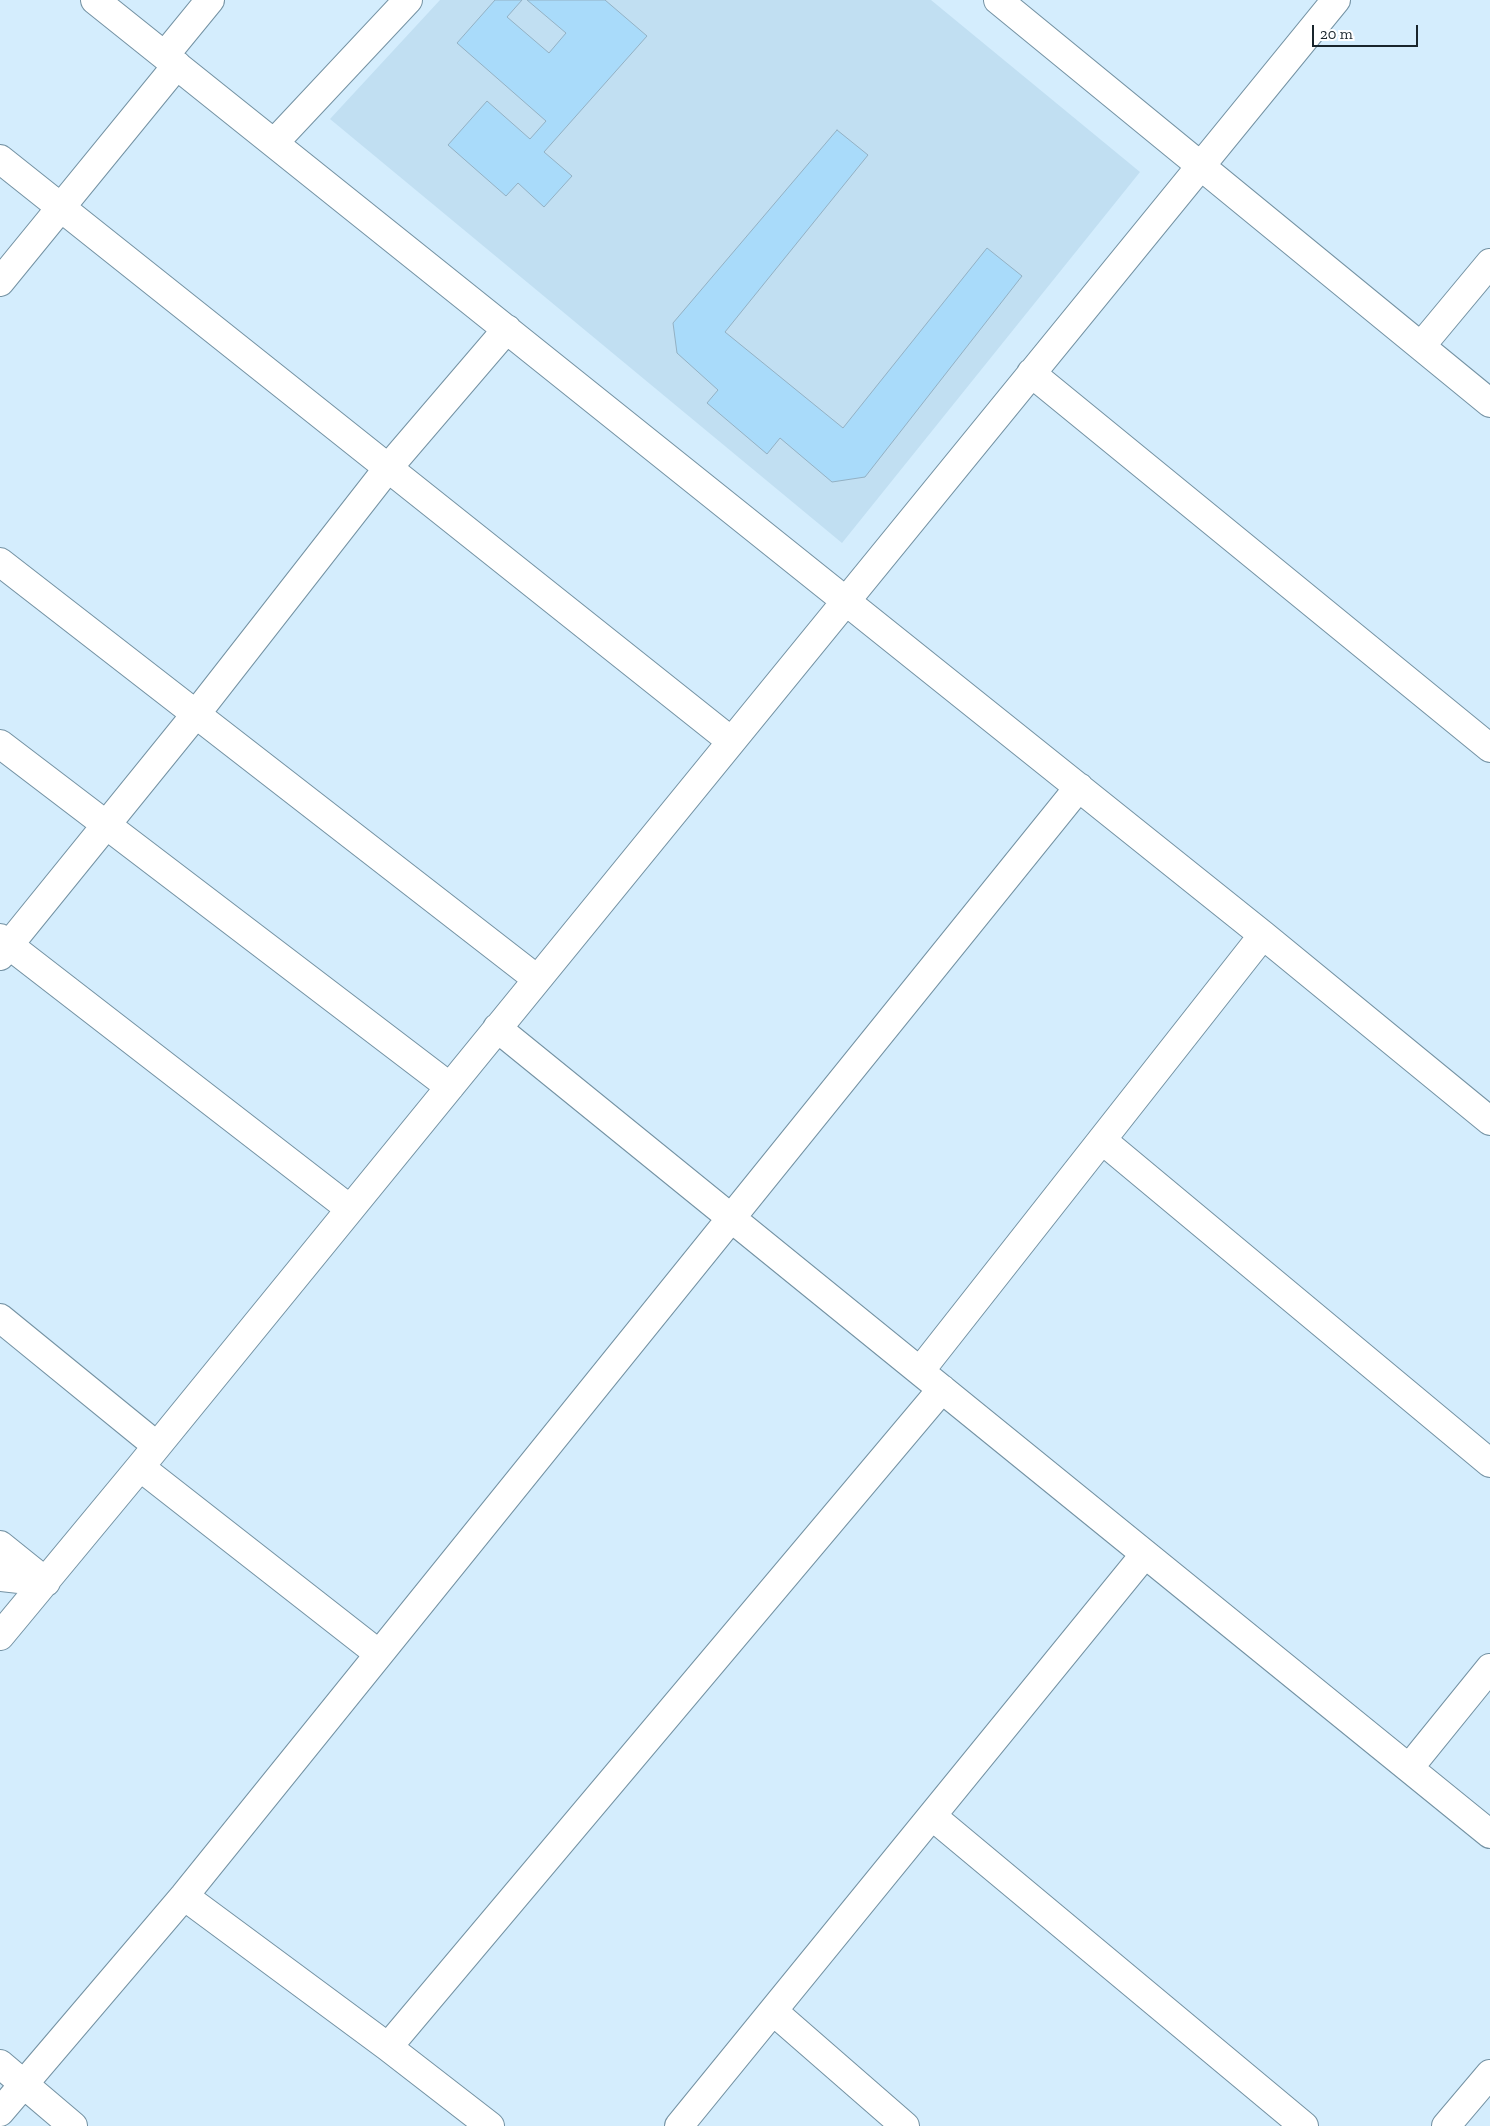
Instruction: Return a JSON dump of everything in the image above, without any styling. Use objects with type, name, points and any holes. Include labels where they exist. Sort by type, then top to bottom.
[{"type":"street","points":[[95,0],[1079,787],[1490,1121]]},
{"type":"street","points":[[0,282],[60,207],[171,60],[210,0]]},
{"type":"street","points":[[274,143],[408,0]]},
{"type":"street","points":[[998,0],[1490,403]]},
{"type":"street","points":[[0,1636],[140,1467],[1336,0]]},
{"type":"street","points":[[0,160],[731,741]]},
{"type":"street","points":[[1421,346],[1490,263]]},
{"type":"street","points":[[350,1209],[3,947],[196,714],[388,468],[507,329]]},
{"type":"street","points":[[1031,373],[1490,748]]},
{"type":"street","points":[[0,562],[537,979]]},
{"type":"street","points":[[0,744],[450,1086]]},
{"type":"street","points":[[0,2112],[184,1896],[1079,787]]},
{"type":"street","points":[[920,1371],[1262,935]]},
{"type":"street","points":[[497,1028],[1490,1834]]},
{"type":"street","points":[[1102,1140],[1490,1463]]},
{"type":"street","points":[[0,1318],[157,1446]]},
{"type":"street","points":[[388,2047],[942,1389]]},
{"type":"street","points":[[140,1467],[379,1654]]},
{"type":"street","points":[[0,1544],[46,1582]]},
{"type":"street","points":[[679,2126],[1145,1554]]},
{"type":"street","points":[[0,1577],[46,1582]]},
{"type":"street","points":[[1409,1768],[1490,1668]]},
{"type":"street","points":[[932,1816],[1304,2126]]},
{"type":"street","points":[[184,1896],[388,2047],[490,2126]]},
{"type":"street","points":[[773,2011],[905,2126]]},
{"type":"street","points":[[0,2064],[73,2126]]},
{"type":"street","points":[[1446,2126],[1490,2074]]},
{"type":"shaded area","points":[[440,0],[931,0],[1140,172],[842,543],[330,119]]},
{"type":"building","points":[[495,0],[522,0],[507,17],[549,53],[566,33],[527,0],[605,0],[647,36],[544,152],[572,176],[544,207],[518,183],[506,196],[448,145],[487,101],[530,139],[546,121],[457,43]]},
{"type":"building","points":[[837,130],[868,155],[725,332],[843,428],[987,248],[1022,276],[865,477],[832,482],[780,438],[767,454],[707,403],[718,390],[677,353],[673,323]]}]
